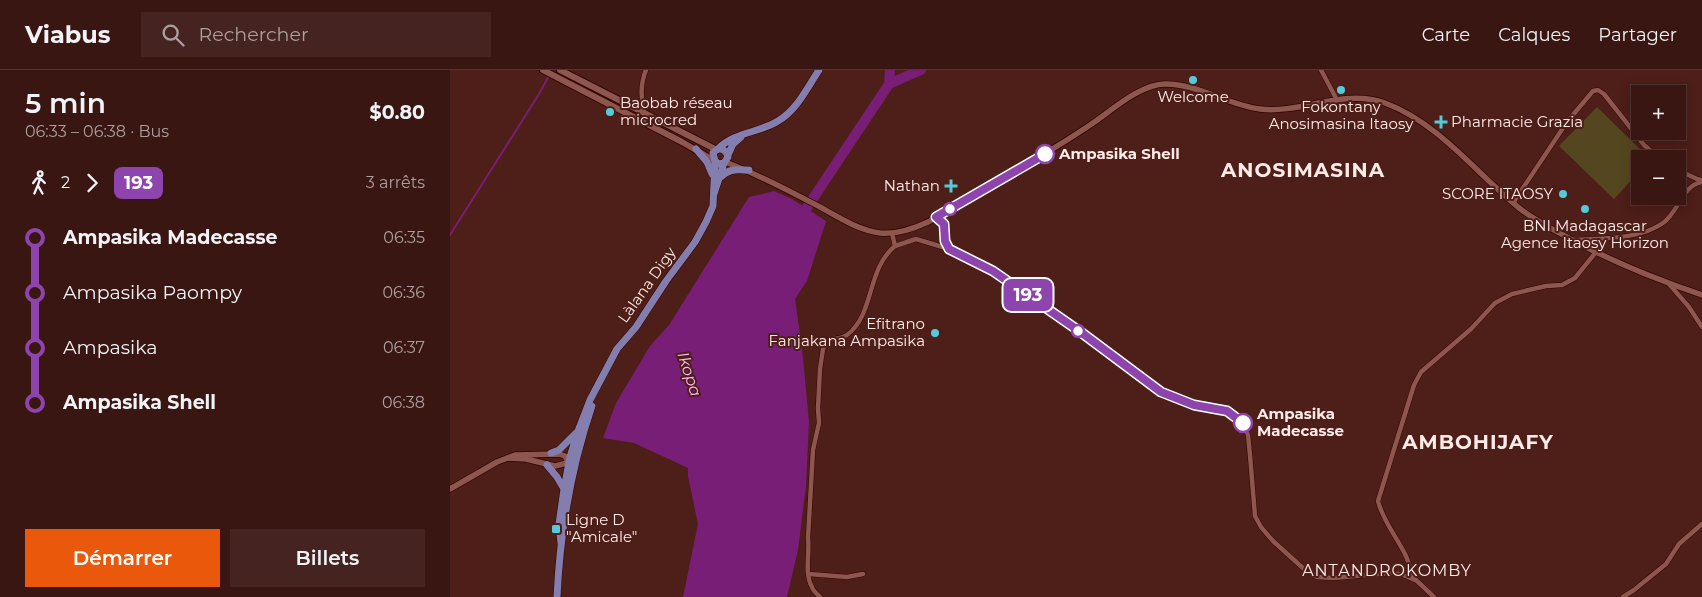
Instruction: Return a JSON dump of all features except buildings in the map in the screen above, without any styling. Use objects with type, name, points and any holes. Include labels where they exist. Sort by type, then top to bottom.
[{"type":"main road","points":[[543,70],[696,150],[719,164],[726,159]]},
{"type":"main road","points":[[560,70],[644,114],[717,149],[724,150],[726,159]]},
{"type":"main road","points":[[716,178],[713,156],[717,149],[730,139],[768,127],[788,114],[820,70]]},
{"type":"main road","points":[[716,178],[733,144],[743,135]]},
{"type":"main road","points":[[696,150],[707,162],[716,178]]},
{"type":"main road","points":[[716,178],[731,170],[752,172]]},
{"type":"main road","name":"Làlana Digy","points":[[557,597],[561,543],[578,431],[598,384],[617,349],[636,327],[666,281],[695,242],[711,211],[716,178]]},
{"type":"main road","name":"Làlana Digy","points":[[561,543],[559,524],[564,489],[598,384]]},
{"type":"main road","points":[[551,453],[564,446],[578,431]]},
{"type":"main road","points":[[547,465],[564,489]]},
{"type":"street","points":[[644,114],[641,82],[646,70]]},
{"type":"street","points":[[1321,70],[1336,100]]},
{"type":"street","points":[[726,159],[844,220],[872,232],[892,233],[914,227],[936,217],[1058,147],[1135,95],[1157,85],[1179,85],[1248,106],[1276,110],[1358,98],[1383,102],[1423,123],[1448,143],[1513,203],[1527,214],[1571,240],[1624,266],[1702,295]]},
{"type":"street","points":[[1513,203],[1567,122],[1594,91],[1598,90],[1604,94],[1650,150]]},
{"type":"street","points":[[1686,174],[1702,181]]},
{"type":"street","points":[[1571,240],[1622,237],[1653,229],[1672,215],[1690,187],[1702,181]]},
{"type":"street","points":[[936,217],[944,224],[945,241],[949,249]]},
{"type":"street","points":[[892,233],[895,246]]},
{"type":"street","points":[[820,597],[811,587],[808,538],[812,459],[819,423],[818,408],[823,350],[828,340],[846,336],[859,322],[867,305],[871,287],[881,262],[895,246],[916,238],[949,249],[993,271],[1082,333],[1161,392],[1194,405],[1227,411],[1243,423],[1248,435],[1255,516],[1273,540],[1304,570],[1318,577],[1333,578],[1390,573],[1402,574],[1417,581],[1434,597]]},
{"type":"street","points":[[1417,581],[1409,566],[1406,555],[1382,514],[1378,501],[1414,385],[1421,372],[1471,329],[1495,303],[1512,294],[1546,286],[1562,285],[1575,278],[1596,252]]},
{"type":"street","points":[[1669,284],[1689,307],[1702,327]]},
{"type":"street","points":[[450,489],[497,462],[515,455],[559,454],[565,456],[572,464]]},
{"type":"street","points":[[507,458],[547,465],[560,466],[572,464]]},
{"type":"street","points":[[1623,597],[1666,564],[1679,544],[1702,524]]},
{"type":"street","points":[[809,574],[847,577],[863,574]]},
{"type":"shaded area","points":[[1597,107],[1641,150],[1631,150],[1631,181],[1614,199],[1559,146]]},
{"type":"water","points":[[774,191],[792,199],[826,221],[807,281],[795,299],[809,422],[806,486],[798,550],[787,597],[683,597],[698,524],[688,468],[634,443],[603,438],[616,403],[650,346],[669,325],[749,197]]},
{"type":"waterway","points":[[450,235],[539,94],[552,70]]},
{"type":"waterway","name":"Ikopa","points":[[800,218],[889,84],[890,70]]},
{"type":"waterway","name":"Ikopa","points":[[889,84],[921,70]]},
{"type":"bus line","name":"193","points":[[1045,154],[936,217],[944,224],[945,241],[949,249],[993,271],[1082,333],[1161,392],[1194,405],[1227,411],[1243,423]]},
{"type":"place","name":"Welcome","points":[[1193,80]]},
{"type":"place","name":"Fokontany Anosimasina Itaosy","points":[[1341,90]]},
{"type":"place","name":"Baobab réseau microcred","points":[[610,112]]},
{"type":"place","name":"Pharmacie Grazia","points":[[1441,122]]},
{"type":"place","name":"Ampasika Shell","points":[[1045,154]]},
{"type":"place","name":"Nathan","points":[[951,186]]},
{"type":"place","name":"SCORE ITAOSY","points":[[1563,194]]},
{"type":"place","name":"BNI Madagascar Agence Itaosy Horizon","points":[[1585,209]]},
{"type":"place","name":"Efitrano Fanjakana Ampasika","points":[[935,333]]},
{"type":"place","name":"Ampasika Madecasse","points":[[1243,423]]},
{"type":"place","name":"Ligne D \"Amicale\"","points":[[556,529]]},
{"type":"district","name":"ANOSIMASINA","points":[[1303,170]]},
{"type":"district","name":"AMBOHIJAFY","points":[[1478,442]]},
{"type":"district","name":"ANTANDROKOMBY","points":[[1387,570]]}]
